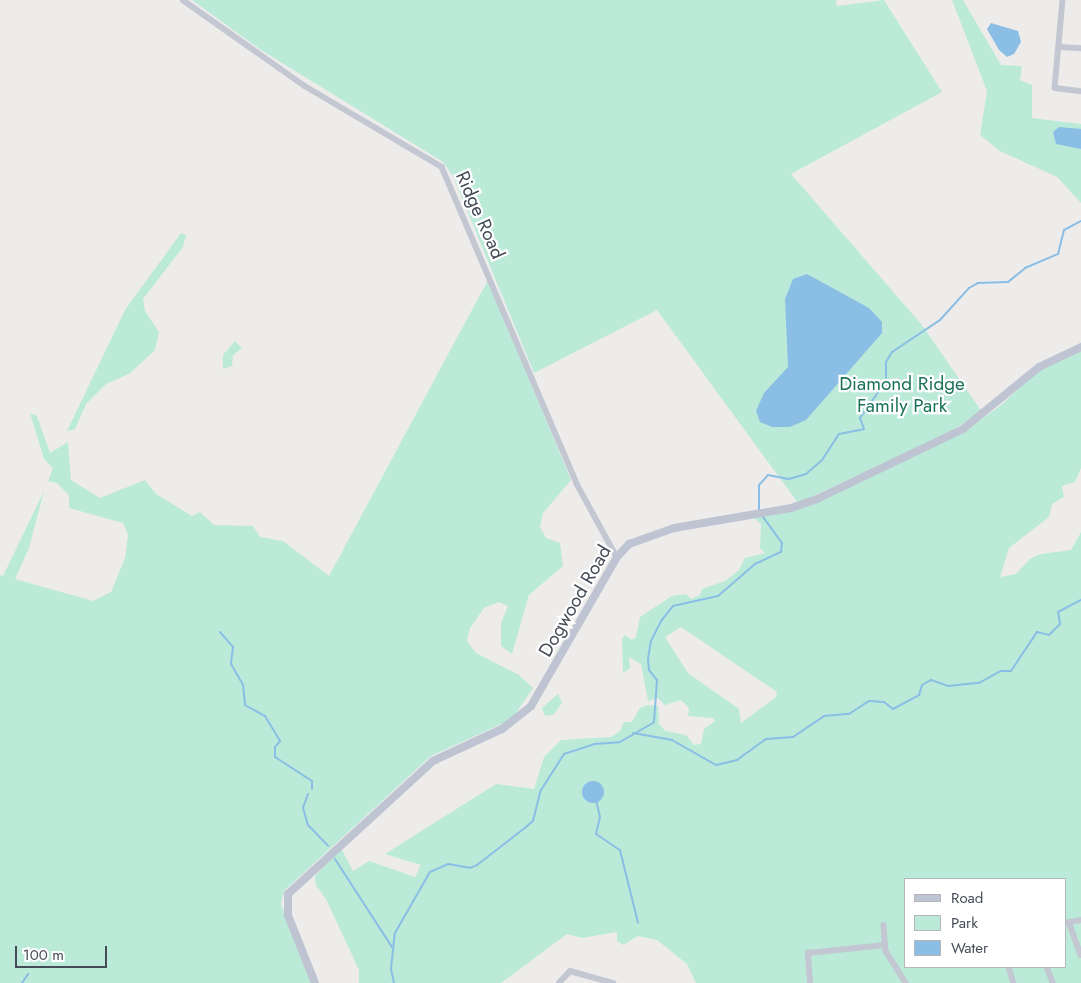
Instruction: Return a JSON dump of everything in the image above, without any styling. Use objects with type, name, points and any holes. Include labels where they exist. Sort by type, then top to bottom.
[{"type":"street","name":"Ridge Road","points":[[183,0],[305,86],[442,167],[577,484],[617,557]]},
{"type":"street","points":[[1063,0],[1055,88],[1081,91]]},
{"type":"street","points":[[1059,46],[1081,48]]},
{"type":"street","name":"Dogwood Road","points":[[315,983],[288,915],[288,894],[433,761],[502,729],[531,706],[617,557],[628,544],[644,537],[812,501],[942,440],[989,411],[1039,367],[1081,347]]},
{"type":"street","points":[[1081,920],[1067,923],[1081,955]]},
{"type":"street","points":[[884,925],[886,945],[906,983]]},
{"type":"street","points":[[810,983],[808,953],[886,945]]},
{"type":"street","points":[[1009,968],[1014,983]]},
{"type":"street","points":[[1047,968],[1053,983]]},
{"type":"street","points":[[559,983],[570,971],[613,983]]},
{"type":"green space","name":"Diamond Ridge Family Park","points":[[192,0],[836,0],[837,6],[884,0],[942,92],[791,174],[922,325],[982,412],[941,437],[798,503],[657,310],[534,373],[453,176],[443,162],[261,50]]},
{"type":"green space","points":[[952,0],[963,0],[1001,65],[1022,66],[1020,80],[1032,85],[1032,118],[1081,124],[1081,203],[1057,177],[1000,151],[980,135],[987,91]]},
{"type":"green space","points":[[181,233],[186,235],[183,247],[143,299],[145,311],[159,332],[155,350],[129,374],[106,384],[86,404],[75,429],[67,431],[125,310]]},
{"type":"green space","points":[[488,280],[571,480],[543,513],[540,527],[546,538],[560,543],[563,566],[529,595],[512,654],[501,646],[501,623],[508,606],[499,602],[484,608],[470,628],[467,641],[476,653],[519,675],[533,688],[512,719],[431,756],[284,891],[281,904],[311,983],[0,983],[0,575],[3,576],[44,491],[29,548],[15,579],[93,601],[111,592],[125,558],[128,535],[123,523],[69,508],[69,495],[57,483],[48,481],[53,468],[44,459],[30,413],[37,416],[50,453],[68,442],[71,480],[100,498],[145,480],[156,494],[192,516],[200,512],[214,525],[253,526],[260,537],[283,541],[329,576]]},
{"type":"green space","points":[[235,341],[242,348],[233,355],[232,366],[223,369],[223,355]]},
{"type":"green space","points":[[1081,349],[1081,468],[1075,482],[1062,486],[1064,497],[1052,504],[1049,517],[1009,548],[1000,577],[1016,574],[1030,559],[1041,554],[1071,550],[1081,532],[1081,983],[696,983],[687,964],[657,940],[638,936],[623,945],[617,941],[617,932],[582,938],[567,934],[501,983],[359,983],[359,970],[326,899],[316,885],[315,876],[341,848],[353,871],[369,861],[415,877],[421,865],[385,854],[496,784],[534,789],[544,757],[561,740],[611,737],[620,731],[624,722],[632,722],[640,708],[647,705],[658,706],[659,724],[665,731],[686,735],[694,745],[701,744],[704,729],[715,721],[713,718],[688,716],[689,708],[681,700],[665,705],[658,698],[648,701],[641,664],[629,657],[630,668],[623,673],[622,639],[625,635],[632,640],[636,637],[640,617],[672,596],[686,594],[691,599],[700,595],[702,589],[725,581],[739,570],[745,558],[765,553],[760,548],[761,524],[753,517],[794,510],[964,432],[1001,405],[1040,369]],"holes":[[[681,627],[777,692],[776,697],[741,723],[739,709],[688,673],[665,637]]]},
{"type":"green space","points":[[558,694],[562,703],[553,715],[545,716],[542,708]]},
{"type":"water","points":[[991,23],[1018,31],[1021,42],[1014,54],[1007,57],[999,50],[987,29]]},
{"type":"water","points":[[1059,127],[1081,129],[1081,149],[1056,144],[1053,132]]},
{"type":"water","points":[[807,274],[869,308],[882,322],[882,333],[806,420],[790,427],[772,427],[760,422],[756,411],[764,393],[788,367],[785,299],[793,279]]},
{"type":"water","points":[[589,781],[597,781],[604,788],[604,796],[597,803],[589,803],[582,796],[582,788]]},
{"type":"waterway","points":[[759,510],[759,485],[768,475],[789,479],[806,474],[822,460],[839,434],[864,429],[860,418],[886,381],[886,362],[892,352],[940,320],[969,288],[978,283],[1008,282],[1025,268],[1058,254],[1064,230],[1081,221]]},
{"type":"waterway","points":[[394,983],[391,969],[395,933],[430,872],[448,864],[470,868],[477,865],[533,821],[541,790],[564,754],[594,744],[620,742],[654,722],[657,680],[649,670],[648,659],[651,641],[661,621],[673,606],[718,596],[755,564],[781,552],[782,543],[761,514]]},
{"type":"waterway","points":[[633,733],[672,740],[716,765],[737,760],[766,739],[793,737],[824,716],[849,714],[869,701],[884,702],[893,709],[919,695],[922,685],[931,680],[948,686],[979,683],[1001,671],[1011,671],[1037,632],[1049,635],[1060,624],[1058,612],[1081,600]]},
{"type":"waterway","points":[[220,632],[233,647],[231,664],[243,685],[245,705],[265,716],[280,741],[275,747],[275,757],[312,781],[312,789]]},
{"type":"waterway","points":[[308,794],[303,808],[308,825],[328,846]]},
{"type":"waterway","points":[[596,800],[600,817],[596,834],[620,850],[638,923]]},
{"type":"waterway","points":[[335,859],[392,947]]},
{"type":"waterway","points":[[22,983],[28,974]]}]
